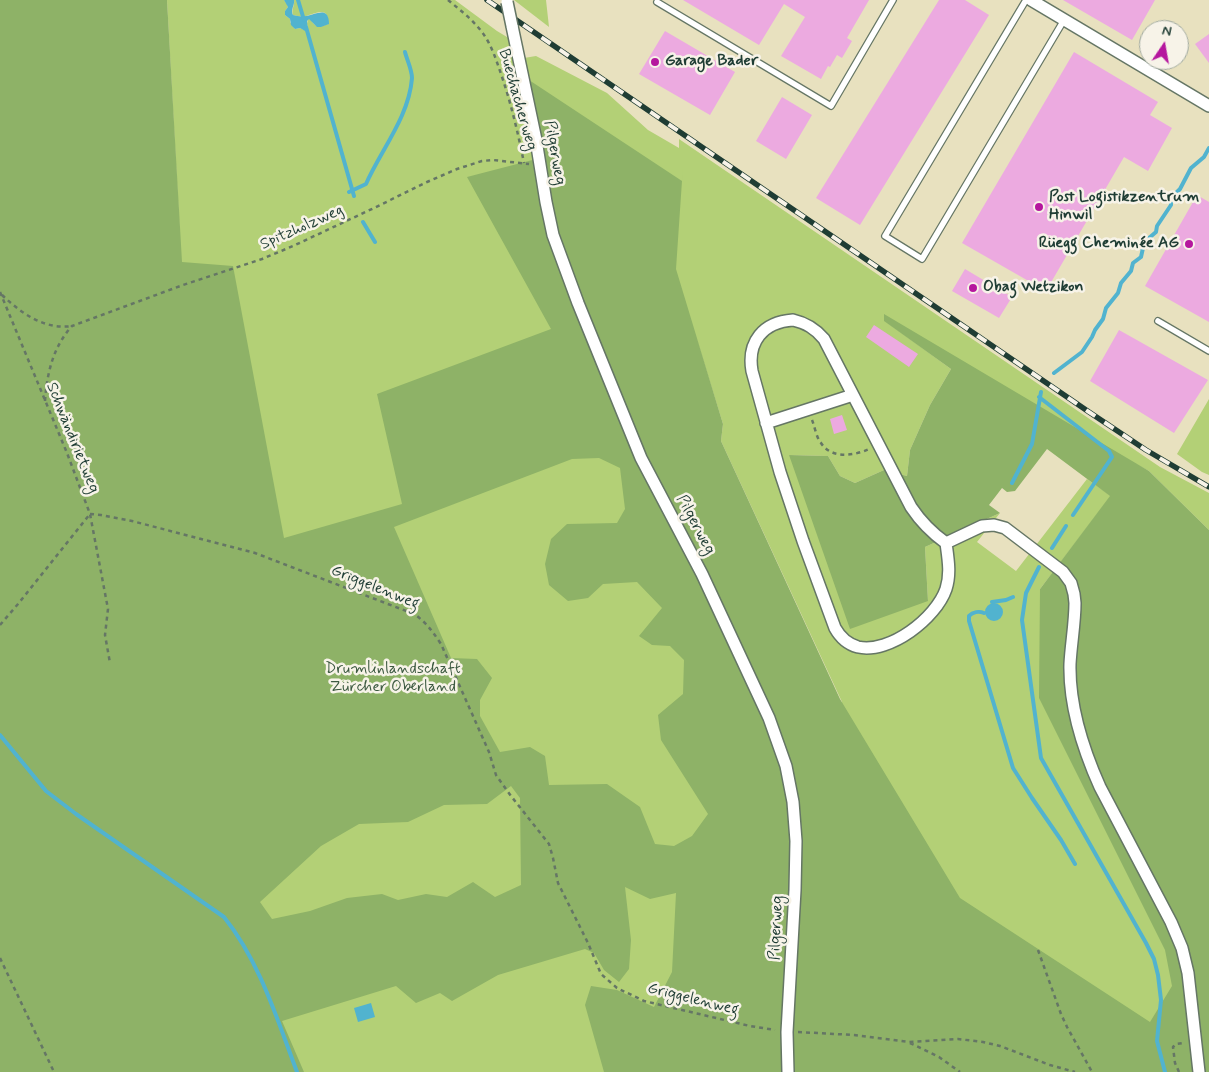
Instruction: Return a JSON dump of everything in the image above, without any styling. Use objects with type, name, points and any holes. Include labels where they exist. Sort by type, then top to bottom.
[{"type":"street","points":[[1031,0],[1209,106]]},
{"type":"street","name":"Pilgerweg","points":[[507,1],[532,119],[553,235],[589,332],[641,458],[702,574],[769,718],[784,760],[793,802],[796,841],[787,1032],[788,1072]]},
{"type":"street","points":[[793,320],[811,326],[818,332],[829,348],[853,395],[902,491],[916,514],[930,531],[946,543],[949,568],[946,588],[939,602],[923,621],[900,638],[880,646],[865,648],[858,647],[845,640],[834,628],[783,479],[750,362],[751,352],[759,335],[766,328],[783,321],[793,320]]},
{"type":"street","points":[[766,423],[853,395]]},
{"type":"street","points":[[946,543],[982,526],[998,526],[1009,530],[1049,561],[1063,572],[1071,583],[1075,603],[1070,666],[1071,681],[1082,741],[1100,787],[1171,922],[1182,948],[1188,972],[1199,1072]]},
{"type":"lane","points":[[657,2],[831,106],[893,0]]},
{"type":"lane","points":[[1026,0],[885,236],[922,259],[1064,20]]},
{"type":"lane","points":[[1158,321],[1209,351]]},
{"type":"path","name":"Buechacherweg","points":[[448,0],[469,16],[482,32],[492,50],[511,105],[524,164]]},
{"type":"path","name":"Spitzholzweg","points":[[0,293],[20,310],[37,320],[56,326],[72,326],[293,246],[457,169],[487,160],[541,166]]},
{"type":"path","name":"Schwändirietweg","points":[[0,293],[68,453],[90,514],[0,625]]},
{"type":"path","points":[[45,401],[48,375],[54,354],[63,337],[72,326]]},
{"type":"path","points":[[809,409],[819,440],[831,452],[855,454],[866,451],[878,444]]},
{"type":"path","points":[[90,514],[108,609],[105,635],[110,663]]},
{"type":"path","name":"Griggelenweg","points":[[90,514],[132,521],[255,553],[414,614],[422,619],[441,644],[489,752],[496,775],[549,844],[558,882],[588,944],[600,974],[618,988],[644,1001],[750,1026],[787,1032],[909,1042]]},
{"type":"path","points":[[1038,950],[1061,1014],[1092,1072]]},
{"type":"path","points":[[0,958],[54,1072]]},
{"type":"path","points":[[909,1042],[958,1039],[983,1042],[1075,1072]]},
{"type":"path","points":[[909,1042],[939,1056],[960,1072]]},
{"type":"path","points":[[1179,1072],[1175,1063],[1173,1047],[1176,1044],[1184,1043]]},
{"type":"green space","name":"Drumlinlandschaft Zürcher Oberland","points":[[0,0],[180,237],[167,0],[284,0],[288,7],[285,15],[290,19],[295,29],[300,28],[306,31],[308,29],[308,19],[319,27],[328,24],[328,18],[326,14],[321,12],[304,16],[293,15],[294,0],[455,0],[497,31],[517,43],[524,58],[536,56],[607,93],[648,130],[679,148],[679,139],[1160,467],[1209,493],[1209,530],[1149,471],[954,368],[885,321],[951,369],[930,405],[910,450],[907,476],[884,470],[855,483],[840,476],[828,456],[789,455],[928,601],[925,547],[1000,513],[977,542],[1016,571],[1087,479],[1111,496],[1040,589],[1162,934],[1195,1072],[0,1072]],"holes":[[[696,337],[723,424],[721,441],[842,702],[837,705],[717,444]]]},
{"type":"green space","name":"Drumlinlandschaft Zürcher Oberland","points":[[0,0],[167,0],[182,262],[233,266],[284,538],[402,504],[377,394],[551,329],[467,177],[544,157],[529,80],[682,181],[676,269],[723,424],[721,441],[840,699],[960,898],[1150,1022],[1172,986],[1165,950],[1039,698],[1040,589],[1110,496],[1047,449],[1015,491],[1007,492],[1002,488],[989,505],[1000,513],[925,547],[928,601],[850,629],[789,455],[828,456],[840,476],[855,483],[884,470],[907,476],[910,450],[930,405],[951,369],[884,321],[884,314],[1149,471],[1209,530],[1209,1072],[604,1072],[585,1005],[591,986],[617,990],[654,1007],[672,972],[676,893],[650,899],[625,887],[631,940],[629,969],[619,982],[604,970],[594,953],[585,949],[498,975],[452,1001],[440,993],[416,1003],[396,986],[282,1021],[304,1072],[0,1072]],"holes":[[[599,458],[620,468],[625,509],[617,523],[567,524],[551,539],[545,564],[549,585],[568,601],[588,598],[603,584],[637,582],[662,608],[639,636],[652,645],[670,646],[684,660],[683,694],[658,715],[661,740],[708,814],[692,836],[674,846],[655,844],[640,807],[607,784],[549,785],[545,756],[530,747],[500,752],[480,716],[480,700],[492,678],[477,659],[451,658],[394,527],[572,459]],[[511,786],[520,798],[521,885],[495,897],[473,882],[447,897],[426,894],[398,900],[382,894],[347,898],[310,911],[272,919],[260,902],[321,846],[359,824],[408,822],[444,805],[487,804]]]},
{"type":"green space","points":[[514,0],[546,0],[549,27]]},
{"type":"green space","points":[[1209,399],[1209,475],[1177,454]]},
{"type":"water","points":[[284,0],[294,0],[293,15],[303,16],[321,12],[327,15],[329,24],[317,27],[309,19],[307,21],[308,31],[300,28],[295,29],[291,25],[290,19],[285,15],[288,7]]},
{"type":"water","points":[[990,603],[998,603],[1003,608],[1001,619],[990,621],[985,616],[985,608]]},
{"type":"water","points":[[371,1003],[375,1017],[358,1022],[354,1008]]},
{"type":"building","points":[[683,0],[869,0],[847,38],[852,41],[842,58],[837,55],[821,79],[781,56],[805,17],[784,4],[759,45]]},
{"type":"building","points":[[939,0],[965,0],[989,15],[860,225],[816,198]]},
{"type":"building","points":[[1063,0],[1155,0],[1144,20],[1139,20],[1139,28],[1132,40]]},
{"type":"building","points":[[665,31],[735,72],[710,115],[639,74]]},
{"type":"building","points":[[1209,34],[1209,63],[1195,44]]},
{"type":"building","name":"Post Logistikzentrum Hinwil","points":[[1074,52],[1158,102],[1150,115],[1172,128],[1148,171],[1124,157],[1046,291],[962,243]]},
{"type":"building","points":[[782,97],[812,115],[786,159],[756,141]]},
{"type":"building","name":"Rüegg Cheminée AG","points":[[1197,195],[1209,202],[1209,322],[1145,286]]},
{"type":"building","points":[[965,269],[1012,297],[999,318],[952,291]]},
{"type":"building","points":[[874,325],[918,354],[909,367],[866,337]]},
{"type":"building","points":[[1119,330],[1208,380],[1174,433],[1090,381]]},
{"type":"building","points":[[842,415],[847,430],[834,434],[830,419]]},
{"type":"waterway","points":[[298,0],[304,20]]},
{"type":"waterway","points":[[306,27],[354,196]]},
{"type":"waterway","points":[[349,192],[366,184],[394,133],[406,106],[412,78],[405,52]]},
{"type":"waterway","points":[[1054,373],[1082,352],[1103,319],[1106,308],[1118,293],[1121,283],[1131,271],[1133,263],[1141,257],[1143,248],[1149,238],[1156,232],[1157,226],[1171,205],[1171,198],[1180,189],[1191,168],[1204,157],[1209,148]]},
{"type":"waterway","points":[[363,222],[375,242]]},
{"type":"waterway","points":[[1012,483],[1032,444],[1041,392]]},
{"type":"waterway","points":[[1039,397],[1109,451],[1112,457],[1073,515]]},
{"type":"waterway","points":[[1052,548],[1066,526]]},
{"type":"waterway","points":[[1039,567],[1026,593],[1022,620],[1041,758],[1154,959],[1161,1000],[1157,1041],[1165,1072]]},
{"type":"waterway","points":[[992,602],[1013,597]]},
{"type":"waterway","points":[[984,613],[972,614],[969,616],[969,621],[1013,768],[1075,864]]},
{"type":"waterway","points":[[0,735],[46,791],[224,917],[237,934],[258,972],[297,1072]]},
{"type":"railway","points":[[487,0],[1089,412],[1146,450],[1209,487]]},
{"type":"place","name":"Garage Bader","points":[[655,62]]},
{"type":"place","name":"Post Logistikzentrum Hinwil","points":[[1039,207]]},
{"type":"place","name":"Rüegg Cheminée AG","points":[[1189,244]]},
{"type":"place","name":"Obag Wetzikon","points":[[973,288]]}]
